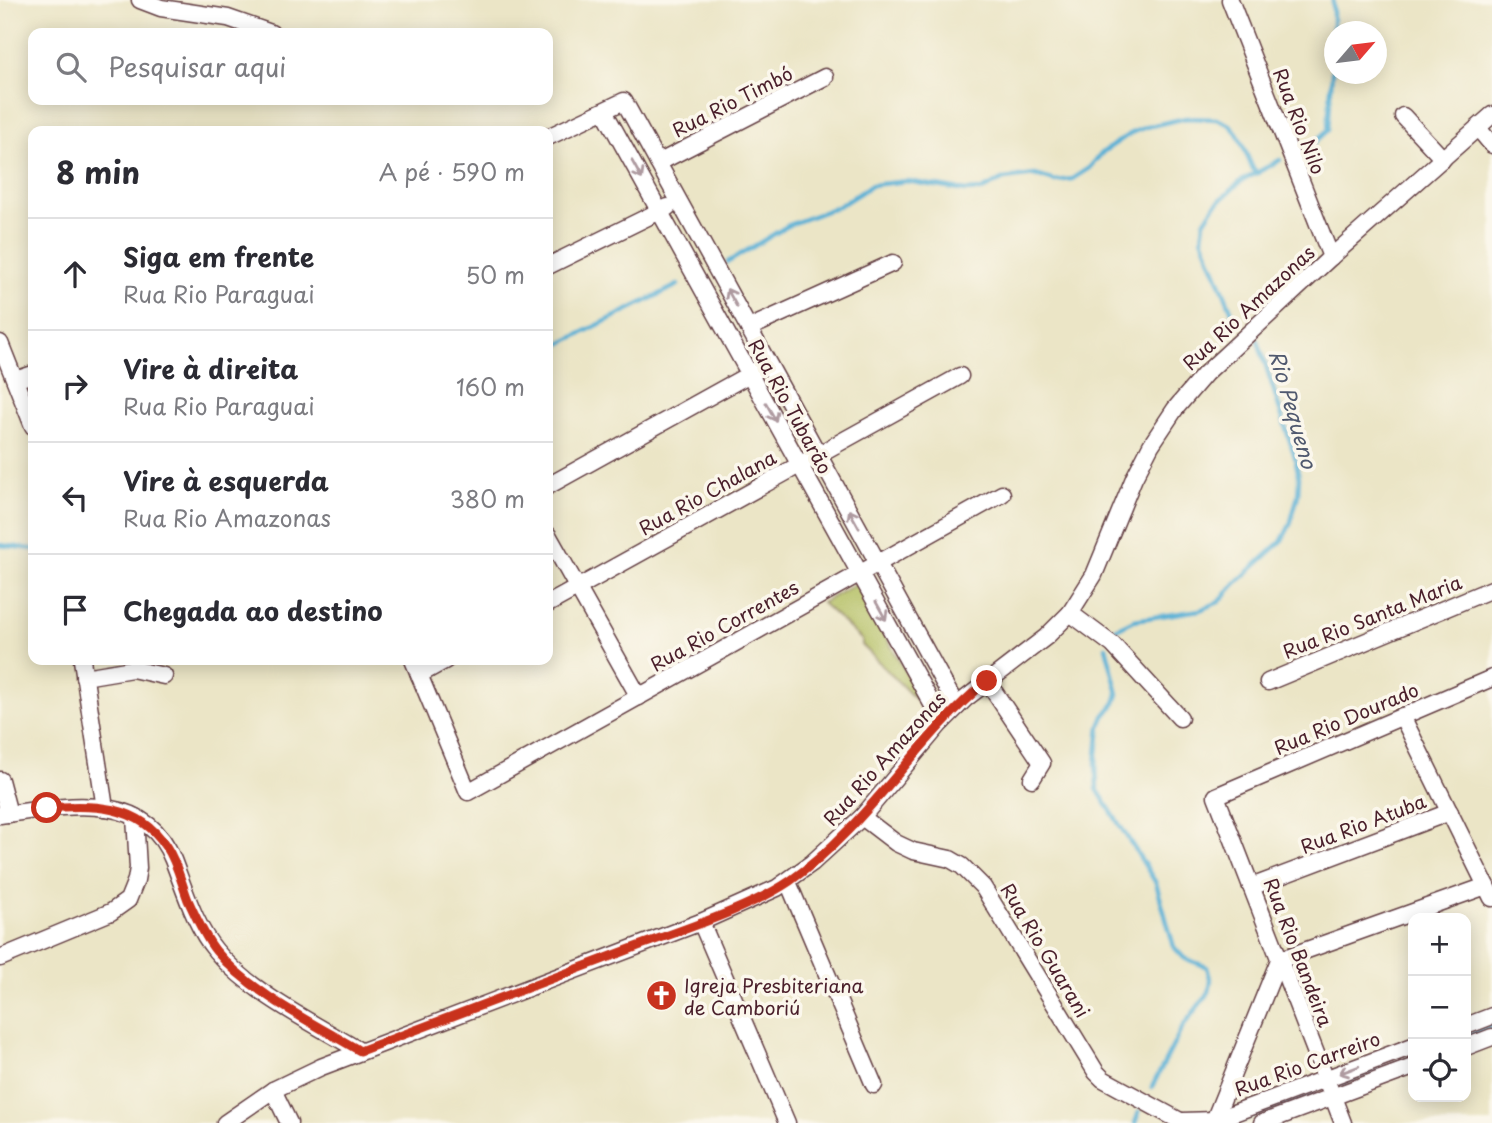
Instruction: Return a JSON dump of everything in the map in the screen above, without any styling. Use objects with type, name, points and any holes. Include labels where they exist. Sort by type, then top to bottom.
[{"type":"street","points":[[140,0],[161,8],[228,18],[257,28]]},
{"type":"street","name":"Rua Rio Nilo","points":[[1230,0],[1331,257]]},
{"type":"street","name":"Rua Rio Timbó","points":[[658,163],[825,77]]},
{"type":"street","name":"Rua Rio Tubarão","points":[[943,722],[604,111],[624,101],[957,707]]},
{"type":"street","points":[[553,135],[604,111]]},
{"type":"street","name":"Rua Rio Amazonas","points":[[225,1123],[273,1090],[360,1051],[701,922],[766,894],[813,863],[862,817],[957,707],[1046,637],[1070,613],[1098,565],[1141,463],[1175,408],[1225,354],[1492,115]]},
{"type":"street","points":[[1403,116],[1443,159]]},
{"type":"street","points":[[1478,128],[1492,145]]},
{"type":"street","points":[[553,263],[679,201]]},
{"type":"street","points":[[749,328],[893,263]]},
{"type":"street","points":[[0,343],[28,413]]},
{"type":"street","points":[[553,482],[769,364]]},
{"type":"street","points":[[15,380],[28,376]]},
{"type":"street","name":"Rua Rio Chalana","points":[[553,601],[960,376]]},
{"type":"street","name":"Rua Rio Correntes","points":[[416,667],[468,792],[1002,494]]},
{"type":"street","points":[[553,543],[639,697]]},
{"type":"street","name":"Rua Rio Santa Maria","points":[[1268,682],[1492,589]]},
{"type":"street","points":[[1070,613],[1113,645],[1180,719]]},
{"type":"street","points":[[83,665],[105,808]]},
{"type":"street","points":[[84,677],[132,669],[164,676]]},
{"type":"street","name":"Rua Rio Dourado","points":[[1216,796],[1492,678]]},
{"type":"street","points":[[987,681],[1042,763],[1032,779]]},
{"type":"street","points":[[1214,1121],[1279,960],[1489,892],[1402,716]]},
{"type":"street","points":[[0,780],[5,814],[74,806],[105,808],[135,817],[153,830],[166,846],[201,928],[224,960],[284,1005],[360,1051]]},
{"type":"street","name":"Rua Rio Bandeira","points":[[1216,796],[1343,1123]]},
{"type":"street","name":"Rua Rio Atuba","points":[[1251,887],[1450,812]]},
{"type":"street","points":[[0,958],[111,912],[124,904],[133,888],[137,873],[135,817]]},
{"type":"street","name":"Rua Rio Guarani","points":[[862,817],[896,843],[914,851],[950,859],[972,875],[983,887],[1096,1072],[1103,1079],[1183,1122],[1214,1121]]},
{"type":"street","points":[[788,882],[874,1085]]},
{"type":"street","points":[[701,922],[787,1123]]},
{"type":"street","points":[[1471,1024],[1492,1016]]},
{"type":"street","points":[[1471,1045],[1492,1037]]},
{"type":"street","name":"Rua Rio Carreiro","points":[[1214,1121],[1408,1048]]},
{"type":"street","name":"Rua Rio Carreiro","points":[[1262,1123],[1408,1069]]},
{"type":"street","points":[[273,1090],[289,1123]]},
{"type":"green space","points":[[856,584],[929,713],[862,645],[862,640],[822,603]]},
{"type":"waterway","name":"Rio Pequeno","points":[[1306,150],[1328,130],[1333,59],[1333,0]]},
{"type":"waterway","points":[[728,262],[789,225],[839,206],[872,185],[907,181],[966,191],[982,190],[1004,179],[1035,175],[1055,181],[1072,179],[1089,168],[1103,152],[1131,133],[1186,118],[1217,119],[1230,125],[1237,133],[1253,169],[1258,173]]},
{"type":"waterway","name":"Rio Pequeno","points":[[1234,317],[1202,238],[1204,222],[1215,205],[1240,182],[1280,160]]},
{"type":"waterway","points":[[553,348],[678,285]]},
{"type":"waterway","name":"Rio Pequeno","points":[[1116,629],[1134,620],[1200,610],[1219,602],[1281,542],[1290,525],[1298,495],[1299,477],[1258,341]]},
{"type":"waterway","points":[[0,545],[28,548]]},
{"type":"waterway","name":"Rio Pequeno","points":[[1106,647],[1118,694],[1100,726],[1096,763],[1097,789],[1156,883],[1174,947],[1184,958],[1207,967],[1211,982],[1209,992],[1183,1026],[1152,1087]]},
{"type":"waterway","points":[[1471,1034],[1492,1026]]},
{"type":"waterway","points":[[1338,1085],[1408,1058]]},
{"type":"waterway","points":[[1233,1123],[1314,1094]]},
{"type":"waterway","name":"Rio Pequeno","points":[[1135,1123],[1139,1112]]},
{"type":"place","name":"Igreja Presbiteriana de Camboriú","points":[[661,996]]},
{"type":"route","points":[[47,808],[90,806],[118,810],[135,817],[153,830],[171,853],[201,928],[224,960],[284,1005],[360,1051],[701,922],[788,882],[813,863],[862,817],[940,724],[987,681]]}]
